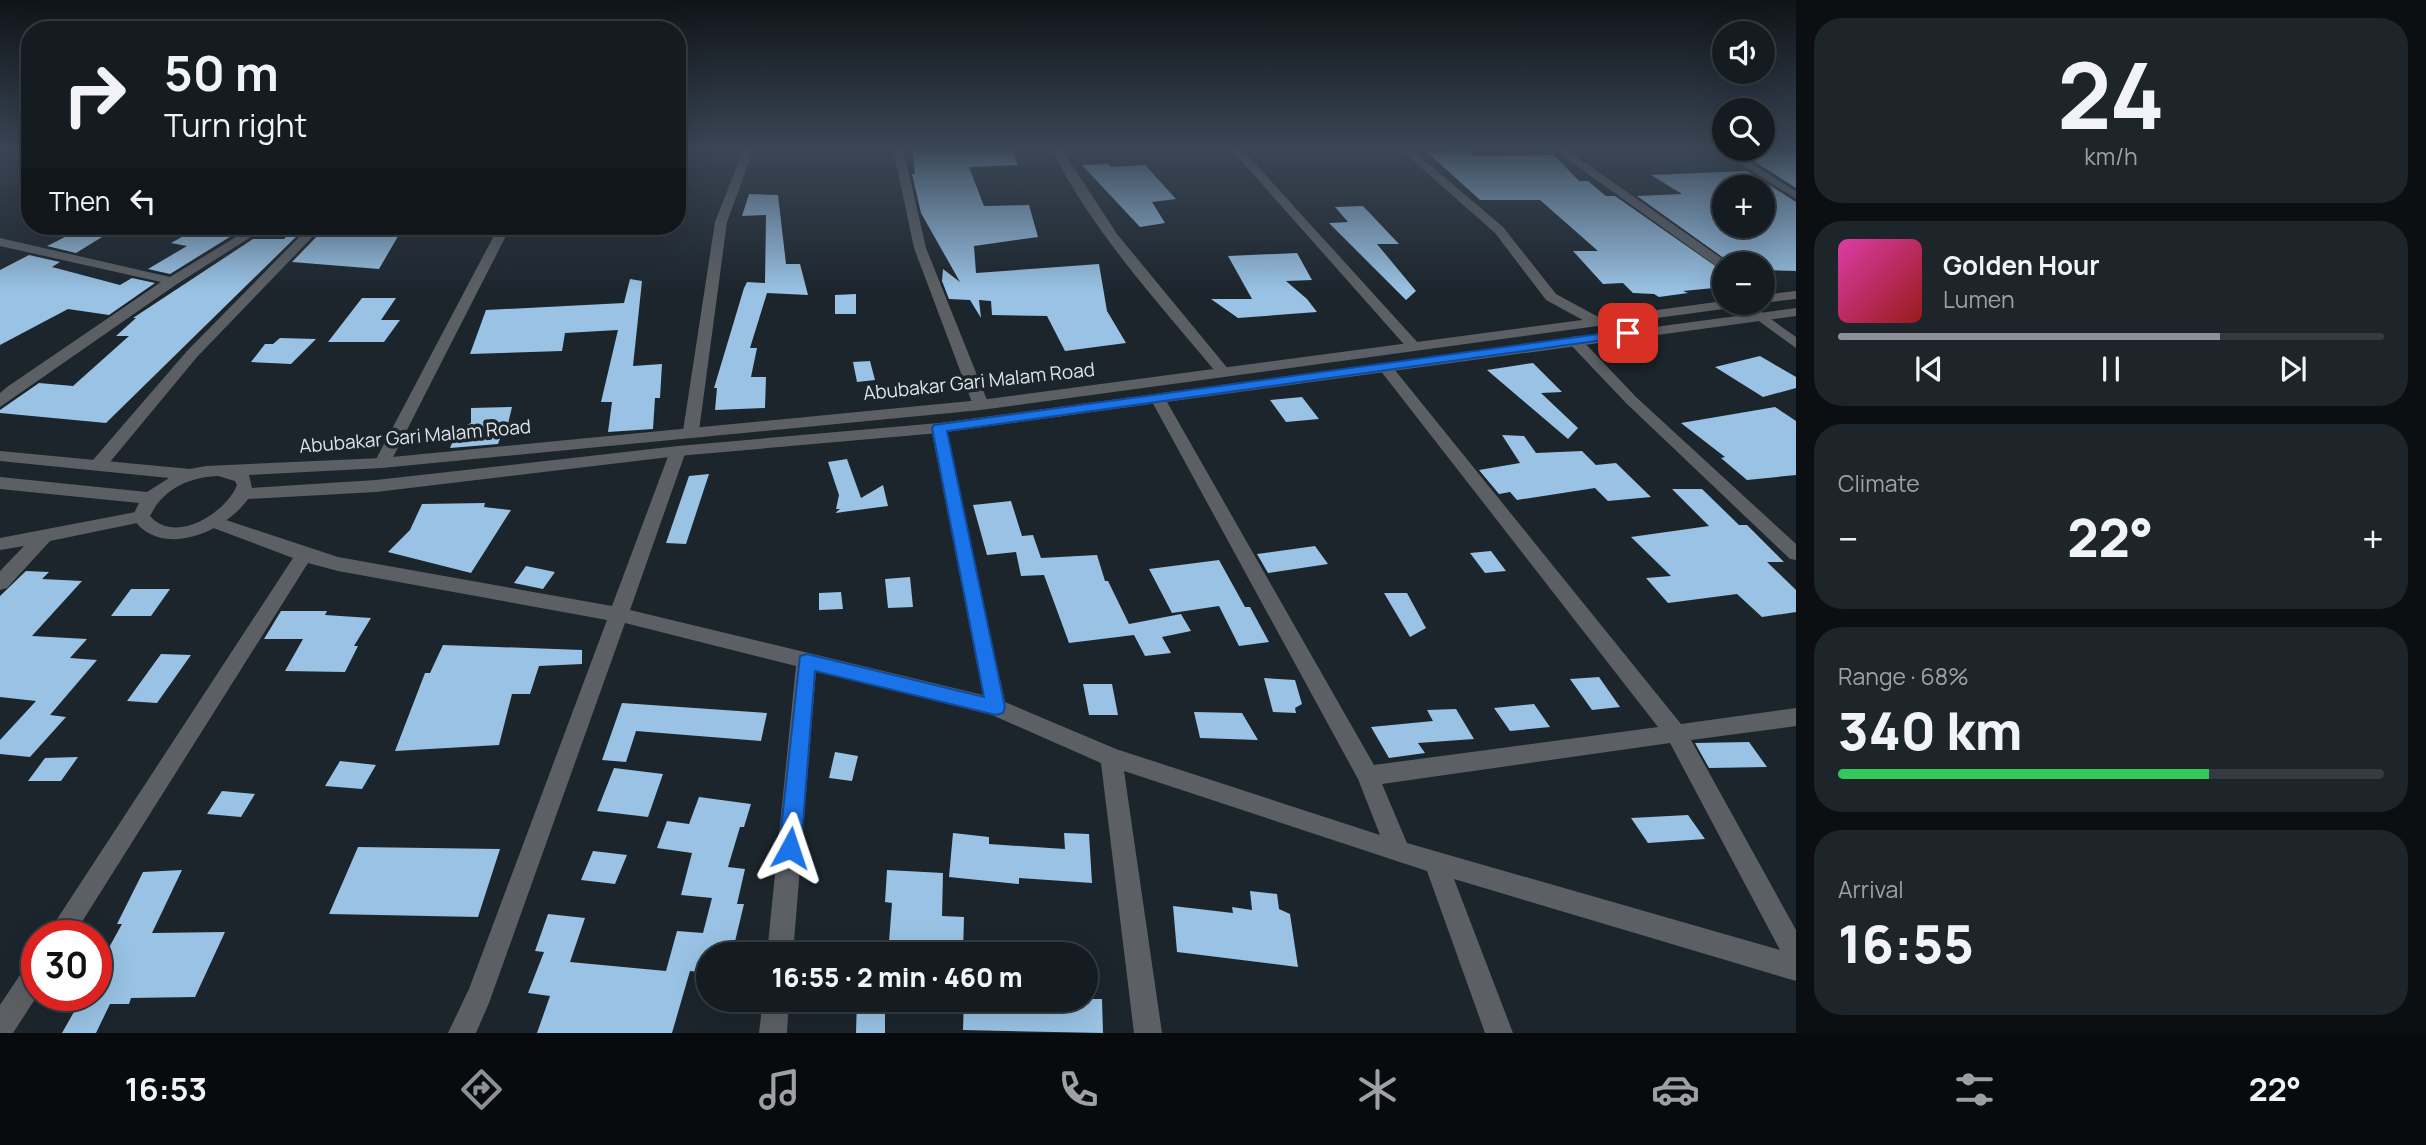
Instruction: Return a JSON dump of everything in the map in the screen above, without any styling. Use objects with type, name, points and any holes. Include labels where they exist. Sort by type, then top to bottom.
[{"type":"street","points":[[691,430],[721,222],[731,196]]},
{"type":"street","points":[[909,196],[920,248],[981,405]]},
{"type":"street","points":[[1085,196],[1128,256],[1224,373]]},
{"type":"street","points":[[1278,196],[1414,347]]},
{"type":"street","points":[[1460,196],[1499,230],[1551,297],[1597,322]]},
{"type":"street","points":[[1626,196],[1712,257]]},
{"type":"street","points":[[0,402],[12,390],[172,281],[247,235]]},
{"type":"street","points":[[99,464],[192,354],[308,235]]},
{"type":"street","points":[[382,463],[500,235]]},
{"type":"street","points":[[0,242],[172,281]]},
{"type":"street","points":[[1775,296],[1796,295]]},
{"type":"street","name":"Abubakar Gari Malam Road","points":[[191,475],[382,463],[691,430],[981,405],[1712,307]]},
{"type":"street","points":[[141,517],[145,525],[165,533],[189,530],[214,522],[228,513],[244,494],[376,486],[678,451],[939,428],[1796,312]]},
{"type":"street","points":[[1761,316],[1796,344]]},
{"type":"street","points":[[1574,340],[1631,400],[1796,554]]},
{"type":"street","points":[[1385,367],[1677,734],[1796,955]]},
{"type":"street","points":[[1158,398],[1368,776],[1399,852]]},
{"type":"street","points":[[939,428],[996,707]]},
{"type":"street","points":[[462,1033],[480,994],[621,615],[678,451]]},
{"type":"street","points":[[0,456],[191,475]]},
{"type":"street","points":[[222,471],[242,478],[244,494]]},
{"type":"street","points":[[141,517],[150,498],[161,488],[191,475]]},
{"type":"street","points":[[0,483],[150,498]]},
{"type":"street","points":[[0,544],[141,517]]},
{"type":"street","points":[[214,522],[304,555],[338,564],[621,615],[996,707],[1111,757],[1399,852],[1796,968]]},
{"type":"street","points":[[0,583],[43,537]]},
{"type":"street","points":[[70,920],[304,555]]},
{"type":"street","points":[[781,942],[807,662]]},
{"type":"street","points":[[1368,776],[1796,717]]},
{"type":"street","points":[[1111,757],[1148,1033]]},
{"type":"street","points":[[1436,863],[1499,1033]]},
{"type":"street","points":[[0,1029],[21,997]]},
{"type":"street","points":[[773,1033],[775,1012]]},
{"type":"building","points":[[748,196],[778,196],[786,264],[800,264],[808,295],[767,293],[750,348],[757,348],[751,377],[766,377],[765,408],[715,410],[717,388],[714,388],[744,288],[747,282],[765,283],[766,215],[742,216]]},
{"type":"building","points":[[917,196],[980,196],[984,206],[1029,205],[1038,237],[974,246],[976,273],[1099,264],[1107,311],[1126,343],[1065,351],[1047,316],[992,315],[991,301],[979,300],[981,318],[970,300],[949,299],[942,281],[943,269],[960,282],[921,213]]},
{"type":"building","points":[[1111,196],[1173,196],[1176,199],[1152,202],[1165,223],[1140,227]]},
{"type":"building","points":[[1476,196],[1615,196],[1712,264],[1712,288],[1659,297],[1654,294],[1633,293],[1623,283],[1603,284],[1573,251],[1598,251],[1540,200],[1480,200]]},
{"type":"building","points":[[1637,196],[1712,196],[1712,238],[1775,238],[1775,196],[1787,196],[1796,202],[1796,271],[1775,270],[1775,252],[1715,252]]},
{"type":"building","points":[[1363,206],[1399,244],[1377,244],[1416,291],[1406,300],[1329,223],[1348,222],[1335,207]]},
{"type":"building","points":[[69,235],[105,235],[76,253],[47,246]]},
{"type":"building","points":[[185,235],[233,235],[170,274],[148,269],[187,246],[171,243]]},
{"type":"building","points":[[288,235],[298,235],[106,423],[0,413],[0,410],[39,383],[73,386],[129,336],[116,336],[136,318],[133,318],[253,239],[284,239]]},
{"type":"building","points":[[318,235],[399,235],[379,269],[292,262]]},
{"type":"building","points":[[1297,253],[1312,280],[1286,281],[1307,299],[1317,312],[1238,318],[1211,299],[1252,299],[1228,256]]},
{"type":"building","points":[[29,255],[60,262],[52,267],[120,285],[132,278],[155,283],[109,315],[68,309],[0,345],[0,270]]},
{"type":"building","points":[[630,279],[642,281],[633,366],[662,364],[660,398],[655,398],[653,429],[608,432],[612,402],[601,402],[618,330],[565,333],[562,351],[470,354],[486,310],[624,303]]},
{"type":"building","points":[[856,294],[856,314],[835,314],[835,295]]},
{"type":"building","points":[[362,298],[396,298],[381,320],[400,320],[384,342],[328,342]]},
{"type":"building","points":[[280,338],[316,339],[291,364],[251,362],[265,344],[273,344]]},
{"type":"building","points":[[1760,356],[1796,377],[1796,388],[1763,397],[1715,367]]},
{"type":"building","points":[[870,361],[875,380],[857,382],[853,362]]},
{"type":"building","points":[[1533,363],[1562,392],[1541,393],[1578,428],[1568,439],[1487,370]]},
{"type":"building","points":[[1302,397],[1319,419],[1286,422],[1270,400]]},
{"type":"building","points":[[512,407],[507,428],[504,428],[498,444],[450,448],[457,430],[471,423],[471,408]]},
{"type":"building","points":[[1775,407],[1796,421],[1796,475],[1747,480],[1721,458],[1725,457],[1681,423]]},
{"type":"building","points":[[1502,435],[1524,436],[1536,453],[1582,451],[1596,465],[1616,463],[1651,497],[1608,501],[1595,488],[1517,500],[1510,492],[1499,494],[1479,470],[1520,463]]},
{"type":"building","points":[[847,459],[861,498],[883,485],[888,506],[835,513],[840,509],[836,509],[839,495],[828,462]]},
{"type":"building","points":[[709,474],[686,544],[666,543],[689,476]]},
{"type":"building","points":[[1672,489],[1702,489],[1739,525],[1747,525],[1784,562],[1767,562],[1796,590],[1796,612],[1762,617],[1737,594],[1668,603],[1646,578],[1671,576],[1631,537],[1709,526]]},
{"type":"building","points":[[1011,501],[1022,536],[1033,535],[1041,558],[1097,555],[1105,581],[1108,581],[1129,624],[1181,614],[1191,631],[1162,637],[1171,653],[1145,656],[1134,635],[1069,643],[1044,575],[1021,576],[1016,552],[987,555],[973,505]]},
{"type":"building","points":[[485,503],[484,507],[511,510],[471,573],[388,552],[410,530],[422,504]]},
{"type":"building","points":[[1315,546],[1328,564],[1268,573],[1257,554]]},
{"type":"building","points":[[1491,551],[1506,571],[1485,573],[1470,553]]},
{"type":"building","points":[[1219,560],[1245,607],[1250,607],[1269,642],[1239,646],[1219,606],[1172,613],[1149,569]]},
{"type":"building","points":[[526,566],[555,572],[543,589],[514,583]]},
{"type":"building","points":[[26,571],[49,572],[42,579],[82,581],[32,636],[87,639],[70,658],[97,660],[50,715],[66,717],[30,757],[0,754],[0,740],[36,701],[0,697],[0,596]]},
{"type":"building","points":[[910,577],[913,607],[888,608],[885,579]]},
{"type":"building","points":[[131,589],[170,589],[151,616],[111,616]]},
{"type":"building","points":[[841,592],[843,609],[819,610],[819,593]]},
{"type":"building","points":[[1384,593],[1407,593],[1426,628],[1410,637]]},
{"type":"building","points":[[281,611],[327,611],[325,615],[371,618],[354,646],[358,646],[345,672],[285,671],[303,639],[264,639]]},
{"type":"building","points":[[443,645],[582,650],[582,664],[539,666],[530,694],[512,694],[499,745],[395,751],[425,673],[430,673]]},
{"type":"building","points":[[161,654],[191,655],[157,703],[127,701]]},
{"type":"building","points":[[1599,677],[1620,707],[1592,710],[1570,679]]},
{"type":"building","points":[[1264,678],[1295,680],[1302,704],[1295,708],[1296,713],[1273,712]]},
{"type":"building","points":[[1083,684],[1112,684],[1118,715],[1089,715]]},
{"type":"building","points":[[622,703],[767,713],[761,741],[636,731],[626,762],[602,760]]},
{"type":"building","points":[[1534,704],[1550,727],[1510,731],[1494,708]]},
{"type":"building","points":[[1456,709],[1474,739],[1418,743],[1425,753],[1389,758],[1371,727],[1433,721],[1427,710]]},
{"type":"building","points":[[1194,712],[1242,713],[1258,740],[1200,738]]},
{"type":"building","points":[[1749,742],[1767,767],[1709,768],[1695,743]]},
{"type":"building","points":[[835,752],[858,756],[852,781],[829,778]]},
{"type":"building","points":[[78,757],[61,781],[28,781],[45,758]]},
{"type":"building","points":[[340,761],[376,765],[362,789],[325,786]]},
{"type":"building","points":[[614,768],[663,774],[648,817],[597,811]]},
{"type":"building","points":[[222,791],[255,794],[241,817],[207,814]]},
{"type":"building","points":[[699,797],[751,804],[744,827],[740,827],[728,867],[745,869],[737,904],[744,904],[735,942],[696,942],[696,972],[690,971],[672,1033],[537,1033],[550,996],[528,993],[544,952],[535,951],[548,914],[585,918],[570,962],[666,971],[677,931],[703,933],[712,898],[681,895],[692,853],[657,848],[667,821],[689,824]]},
{"type":"building","points":[[1688,815],[1705,839],[1648,843],[1631,818]]},
{"type":"building","points":[[953,833],[989,837],[989,844],[1065,849],[1064,833],[1089,834],[1092,883],[1019,878],[1019,884],[949,877]]},
{"type":"building","points":[[358,847],[500,849],[478,917],[329,914]]},
{"type":"building","points":[[593,851],[627,855],[615,884],[581,880]]},
{"type":"building","points":[[182,870],[152,933],[225,932],[195,997],[131,998],[129,1004],[112,1004],[112,942],[122,924],[117,924],[143,872]]},
{"type":"building","points":[[887,870],[943,873],[942,916],[964,917],[963,942],[889,942],[892,903],[885,902]]},
{"type":"building","points":[[1250,891],[1277,894],[1279,909],[1290,914],[1298,967],[1177,952],[1173,906],[1233,913],[1232,907],[1252,910]]},
{"type":"building","points":[[1098,999],[1102,999],[1103,1033],[963,1030],[964,1012],[1098,1012]]},
{"type":"building","points":[[74,1011],[107,1011],[96,1033],[62,1033]]},
{"type":"building","points":[[857,1012],[885,1012],[885,1033],[856,1033]]},
{"type":"route","points":[[790,848],[807,662],[996,707],[939,428],[1628,333]]}]
